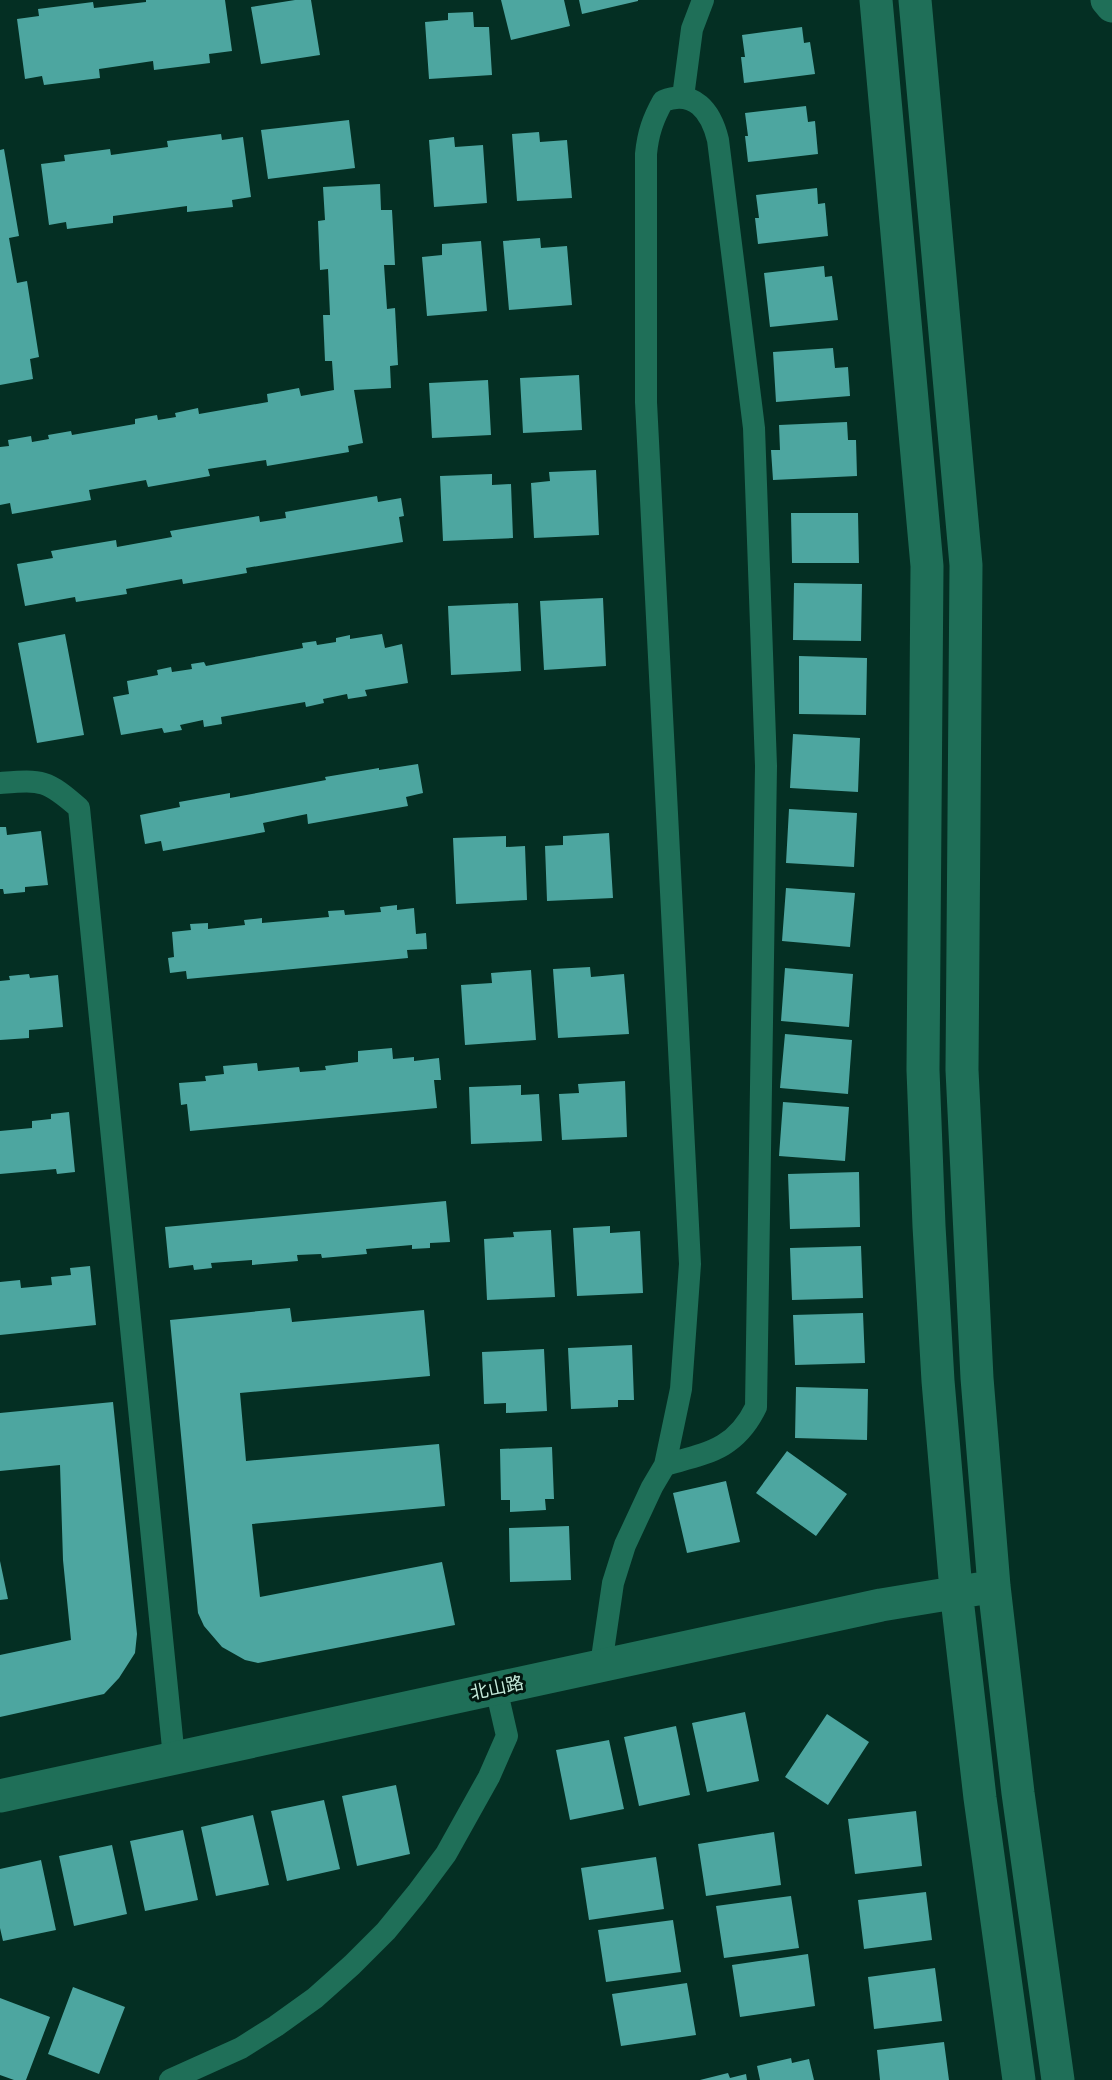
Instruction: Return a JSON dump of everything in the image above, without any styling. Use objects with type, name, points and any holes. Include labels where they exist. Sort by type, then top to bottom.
[{"type":"street","points":[[876,0],[927,566],[924,1082],[938,1381],[956,1592],[980,1797],[1019,2080]]},
{"type":"street","points":[[915,0],[966,565],[962,1070],[977,1378],[994,1586],[1018,1793],[1058,2080]]},
{"type":"street","points":[[1107,0],[1112,6]]},
{"type":"street","name":"北山路","points":[[0,1796],[881,1605],[994,1586]]},
{"type":"lane","points":[[683,97],[692,29],[703,0]]},
{"type":"lane","points":[[601,1665],[613,1583],[625,1545],[665,1465],[681,1389],[690,1264],[646,402],[646,154],[652,120],[663,101],[672,97],[683,97],[692,100],[707,112],[714,124],[718,140],[754,429],[765,789],[756,1407],[738,1435],[725,1445],[710,1452],[665,1465]]},
{"type":"lane","points":[[0,783],[37,781],[58,789],[79,808],[174,1758]]},
{"type":"lane","points":[[170,2080],[240,2048],[276,2026],[315,1998],[386,1931],[446,1854],[489,1777],[507,1736],[496,1688]]},
{"type":"building","points":[[146,0],[225,0],[232,51],[209,54],[210,63],[154,70],[153,61],[99,69],[100,78],[44,85],[42,76],[25,79],[17,19],[39,16],[38,9],[93,2],[94,8],[146,2]]},
{"type":"building","points":[[295,0],[311,0],[320,55],[261,64],[251,7]]},
{"type":"building","points":[[501,0],[564,0],[570,26],[511,40]]},
{"type":"building","points":[[579,0],[638,0],[638,1],[582,14]]},
{"type":"building","points":[[473,12],[474,27],[489,27],[492,75],[429,79],[425,22],[448,20],[448,13]]},
{"type":"building","points":[[802,27],[804,43],[810,42],[815,74],[744,83],[741,57],[745,57],[742,35]]},
{"type":"building","points":[[806,106],[808,122],[815,121],[818,154],[748,162],[745,113]]},
{"type":"building","points":[[349,120],[355,168],[268,179],[261,130]]},
{"type":"building","points":[[539,132],[540,142],[567,140],[572,198],[517,201],[512,134]]},
{"type":"building","points":[[221,134],[222,140],[243,137],[251,197],[232,200],[233,207],[187,212],[187,206],[113,216],[113,223],[67,229],[66,222],[49,225],[41,164],[65,161],[64,155],[110,149],[111,155],[168,147],[167,141]]},
{"type":"building","points":[[454,137],[455,147],[483,145],[487,203],[434,207],[429,140]]},
{"type":"building","points":[[4,149],[19,236],[9,238],[17,283],[27,281],[39,357],[30,359],[33,379],[0,385],[0,150]]},
{"type":"building","points":[[380,184],[381,210],[392,210],[395,265],[384,265],[387,309],[395,308],[398,365],[390,366],[391,388],[354,390],[363,443],[348,446],[349,452],[267,466],[266,460],[208,469],[210,476],[148,487],[146,480],[89,490],[91,500],[12,514],[10,503],[0,505],[0,447],[9,446],[8,440],[31,436],[32,442],[49,439],[48,435],[71,431],[72,435],[135,424],[135,419],[157,415],[158,420],[176,417],[175,413],[198,408],[199,414],[268,402],[267,394],[299,388],[301,396],[334,390],[332,361],[325,361],[323,315],[330,315],[328,269],[320,270],[318,221],[325,220],[323,187]]},
{"type":"building","points":[[817,188],[818,204],[825,203],[828,236],[758,244],[755,218],[759,218],[756,195]]},
{"type":"building","points":[[540,238],[541,248],[567,246],[572,305],[509,310],[503,241]]},
{"type":"building","points":[[481,241],[487,311],[427,316],[422,257],[442,255],[442,244]]},
{"type":"building","points":[[824,266],[825,277],[832,276],[838,320],[770,327],[764,273]]},
{"type":"building","points":[[833,348],[835,368],[848,367],[850,396],[776,402],[773,352]]},
{"type":"building","points":[[579,375],[582,430],[523,433],[520,378]]},
{"type":"building","points":[[488,380],[491,435],[432,438],[429,383]]},
{"type":"building","points":[[847,422],[848,440],[856,440],[857,476],[773,480],[771,450],[780,450],[779,425]]},
{"type":"building","points":[[596,470],[599,535],[534,538],[531,483],[550,481],[549,472]]},
{"type":"building","points":[[492,474],[492,485],[511,484],[513,538],[443,541],[440,476]]},
{"type":"building","points":[[377,496],[378,502],[401,498],[404,516],[399,517],[403,542],[246,568],[247,573],[183,584],[182,579],[126,589],[127,594],[76,602],[75,597],[25,606],[17,564],[53,558],[51,551],[116,540],[117,547],[172,537],[170,531],[259,516],[260,522],[286,518],[285,512]]},
{"type":"building","points":[[791,513],[858,513],[859,563],[792,563]]},
{"type":"building","points":[[794,583],[862,584],[861,641],[793,640]]},
{"type":"building","points":[[603,598],[606,666],[544,670],[540,601]]},
{"type":"building","points":[[518,603],[521,671],[451,675],[448,606]]},
{"type":"building","points":[[65,634],[84,735],[37,743],[18,643]]},
{"type":"building","points":[[382,634],[385,648],[402,644],[408,683],[365,690],[367,696],[348,699],[347,694],[323,699],[324,703],[306,707],[305,702],[221,717],[222,724],[204,727],[203,720],[180,725],[182,730],[164,733],[162,728],[121,735],[113,697],[129,694],[127,681],[158,675],[157,670],[171,667],[172,672],[192,669],[191,664],[204,662],[206,666],[303,648],[302,643],[316,641],[317,645],[336,642],[336,638],[350,635],[350,639]]},
{"type":"building","points":[[799,656],[867,658],[866,715],[799,714]]},
{"type":"building","points":[[793,734],[860,738],[858,792],[790,788]]},
{"type":"building","points":[[418,764],[423,793],[406,797],[408,806],[308,824],[307,814],[263,823],[265,832],[163,851],[161,841],[145,844],[140,815],[180,807],[179,802],[230,793],[230,798],[326,780],[325,777]]},
{"type":"building","points":[[789,809],[857,813],[854,867],[786,863]]},
{"type":"building","points":[[0,827],[6,827],[7,835],[41,831],[48,885],[25,887],[25,892],[4,894],[3,889],[0,889]]},
{"type":"building","points":[[609,833],[613,898],[547,901],[545,846],[563,845],[563,836]]},
{"type":"building","points":[[506,836],[506,847],[525,846],[527,900],[456,904],[453,838]]},
{"type":"building","points":[[786,888],[855,893],[850,947],[782,941]]},
{"type":"building","points":[[397,905],[397,910],[414,908],[416,934],[426,933],[427,949],[407,950],[408,958],[187,979],[186,971],[170,973],[168,958],[174,957],[172,932],[191,930],[190,924],[208,923],[208,929],[245,925],[244,920],[262,918],[262,923],[329,917],[328,911],[344,910],[345,915],[381,912],[380,907]]},
{"type":"building","points":[[590,967],[591,977],[624,974],[629,1034],[558,1038],[553,969]]},
{"type":"building","points":[[785,968],[853,974],[849,1027],[781,1021]]},
{"type":"building","points":[[531,970],[536,1040],[465,1045],[461,985],[492,983],[491,973]]},
{"type":"building","points":[[29,974],[30,978],[58,975],[63,1027],[29,1030],[29,1038],[0,1040],[0,981],[10,980],[9,976]]},
{"type":"building","points":[[785,1034],[852,1040],[848,1094],[780,1088]]},
{"type":"building","points":[[392,1048],[393,1059],[414,1057],[414,1061],[439,1058],[441,1080],[434,1080],[437,1108],[190,1131],[187,1104],[181,1105],[179,1083],[206,1081],[205,1076],[224,1074],[223,1066],[257,1063],[258,1071],[299,1067],[300,1072],[326,1070],[325,1066],[358,1062],[358,1051]]},
{"type":"building","points":[[625,1081],[627,1137],[562,1140],[559,1094],[579,1093],[578,1084]]},
{"type":"building","points":[[521,1085],[521,1095],[539,1094],[542,1141],[471,1144],[469,1087]]},
{"type":"building","points":[[783,1102],[849,1107],[845,1161],[779,1156]]},
{"type":"building","points":[[69,1112],[75,1172],[57,1174],[56,1169],[0,1174],[0,1131],[32,1128],[32,1121],[51,1119],[51,1114]]},
{"type":"building","points":[[859,1172],[860,1227],[790,1229],[788,1174]]},
{"type":"building","points":[[446,1201],[450,1242],[430,1243],[430,1248],[412,1249],[412,1245],[366,1249],[367,1254],[322,1258],[321,1254],[297,1255],[298,1261],[252,1265],[252,1260],[211,1263],[212,1268],[194,1270],[193,1265],[169,1268],[165,1227]]},
{"type":"building","points":[[610,1226],[610,1233],[640,1231],[643,1293],[577,1296],[573,1228]]},
{"type":"building","points":[[551,1230],[555,1297],[487,1300],[484,1239],[514,1237],[513,1232]]},
{"type":"building","points":[[861,1246],[863,1298],[792,1300],[790,1248]]},
{"type":"building","points":[[90,1266],[96,1325],[0,1335],[0,1282],[20,1280],[21,1288],[52,1285],[51,1277],[71,1275],[70,1268]]},
{"type":"building","points":[[290,1308],[292,1322],[424,1310],[430,1376],[240,1393],[246,1461],[439,1444],[445,1506],[252,1524],[260,1597],[442,1562],[455,1625],[258,1663],[245,1660],[222,1647],[204,1626],[198,1613],[170,1320]]},
{"type":"building","points":[[863,1313],[865,1363],[795,1365],[793,1315]]},
{"type":"building","points":[[632,1345],[634,1400],[618,1400],[618,1407],[571,1409],[568,1348]]},
{"type":"building","points":[[544,1349],[547,1411],[506,1413],[506,1403],[484,1404],[482,1352]]},
{"type":"building","points":[[796,1387],[868,1389],[867,1440],[795,1438]]},
{"type":"building","points":[[113,1402],[137,1634],[135,1653],[119,1678],[104,1694],[0,1717],[0,1655],[71,1640],[63,1560],[60,1465],[0,1471],[0,1413]]},
{"type":"building","points":[[552,1447],[554,1499],[545,1499],[546,1510],[510,1512],[510,1500],[501,1500],[500,1449]]},
{"type":"building","points":[[787,1451],[847,1494],[816,1536],[756,1493]]},
{"type":"building","points":[[726,1481],[740,1542],[687,1553],[673,1493]]},
{"type":"building","points":[[569,1526],[571,1580],[510,1582],[509,1528]]},
{"type":"building","points":[[0,1561],[8,1599],[0,1600]]},
{"type":"building","points":[[745,1712],[759,1781],[707,1792],[692,1723]]},
{"type":"building","points":[[827,1714],[869,1742],[828,1805],[785,1777]]},
{"type":"building","points":[[676,1726],[690,1795],[639,1806],[624,1737]]},
{"type":"building","points":[[609,1740],[624,1809],[570,1820],[556,1750]]},
{"type":"building","points":[[396,1785],[410,1854],[357,1866],[342,1796]]},
{"type":"building","points":[[324,1800],[340,1869],[287,1881],[271,1811]]},
{"type":"building","points":[[916,1811],[922,1866],[855,1874],[848,1819]]},
{"type":"building","points":[[253,1815],[269,1885],[216,1896],[201,1827]]},
{"type":"building","points":[[183,1830],[198,1900],[145,1911],[130,1841]]},
{"type":"building","points":[[774,1832],[781,1885],[706,1896],[698,1844]]},
{"type":"building","points":[[112,1845],[127,1914],[74,1926],[59,1856]]},
{"type":"building","points":[[656,1857],[664,1909],[589,1920],[581,1868]]},
{"type":"building","points":[[41,1860],[56,1930],[3,1941],[0,1928],[0,1869]]},
{"type":"building","points":[[926,1892],[932,1940],[864,1949],[858,1900]]},
{"type":"building","points":[[791,1896],[799,1948],[724,1958],[716,1906]]},
{"type":"building","points":[[673,1920],[681,1972],[606,1982],[598,1930]]},
{"type":"building","points":[[808,1954],[815,2006],[740,2017],[732,1965]]},
{"type":"building","points":[[935,1968],[942,2021],[874,2029],[868,1977]]},
{"type":"building","points":[[687,1983],[696,2035],[621,2046],[612,1994]]},
{"type":"building","points":[[73,1987],[125,2007],[99,2074],[48,2054]]},
{"type":"building","points":[[0,1998],[50,2017],[26,2080],[14,2080],[0,2075]]},
{"type":"building","points":[[944,2042],[949,2080],[880,2080],[877,2050]]},
{"type":"building","points":[[791,2058],[792,2063],[809,2059],[814,2080],[760,2080],[757,2066]]},
{"type":"building","points":[[728,2073],[730,2078],[746,2074],[747,2080],[700,2080]]}]
